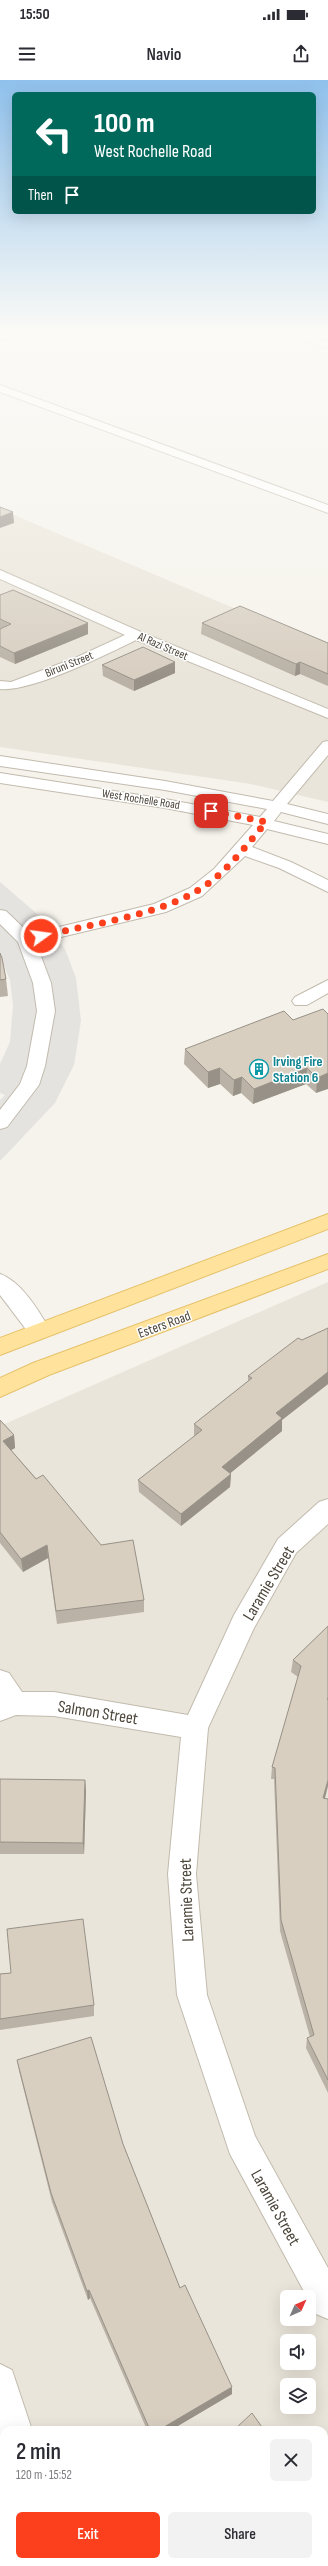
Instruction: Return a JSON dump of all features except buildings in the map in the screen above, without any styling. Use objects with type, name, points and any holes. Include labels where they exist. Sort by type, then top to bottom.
[{"type":"main road","points":[[0,1347],[39,1330],[328,1221]]},
{"type":"main road","name":"Esters Road","points":[[0,1388],[41,1369],[328,1261]]},
{"type":"street","points":[[160,447],[328,509]]},
{"type":"street","name":"Al Razi Street","points":[[0,574],[136,635],[328,714]]},
{"type":"street","name":"Biruni Street","points":[[0,685],[12,686],[80,661],[136,635]]},
{"type":"street","points":[[26,940],[160,908],[196,892],[220,872],[242,849],[266,822],[328,745]]},
{"type":"street","name":"West Rochelle Road","points":[[0,761],[163,785],[279,806],[328,818]]},
{"type":"street","name":"West Rochelle Road","points":[[0,778],[176,804],[266,822],[328,839]]},
{"type":"street","points":[[242,849],[284,865],[328,887]]},
{"type":"street","points":[[0,915],[26,940],[42,983],[46,1011],[36,1066],[29,1085],[0,1123]]},
{"type":"street","points":[[301,1001],[328,985]]},
{"type":"street","points":[[0,1282],[17,1299],[39,1330]]},
{"type":"street","name":"Laramie Street","points":[[328,1509],[287,1546],[243,1623],[195,1728],[182,1874],[192,1995],[241,2143],[328,2302]]},
{"type":"street","points":[[0,1681],[8,1706]]},
{"type":"street","name":"Salmon Street","points":[[8,1706],[54,1704],[195,1728]]},
{"type":"street","points":[[0,2382],[13,2426]]},
{"type":"shaded area","points":[[0,509],[328,648],[328,802],[251,784],[0,747]]},
{"type":"shaded area","points":[[0,882],[36,913],[65,949],[76,978],[81,1021],[74,1065],[55,1103],[0,1161],[0,1100],[5,1095],[0,1093],[0,1064],[10,1042],[13,1005],[10,980],[0,956]]},
{"type":"shaded area","points":[[328,1282],[328,2426],[0,2426],[0,1426]]},
{"type":"place","name":"Irving Fire Station 6","points":[[259,1069]]},
{"type":"route","points":[[41,936],[160,908],[196,892],[220,872],[266,822],[211,811]]}]
